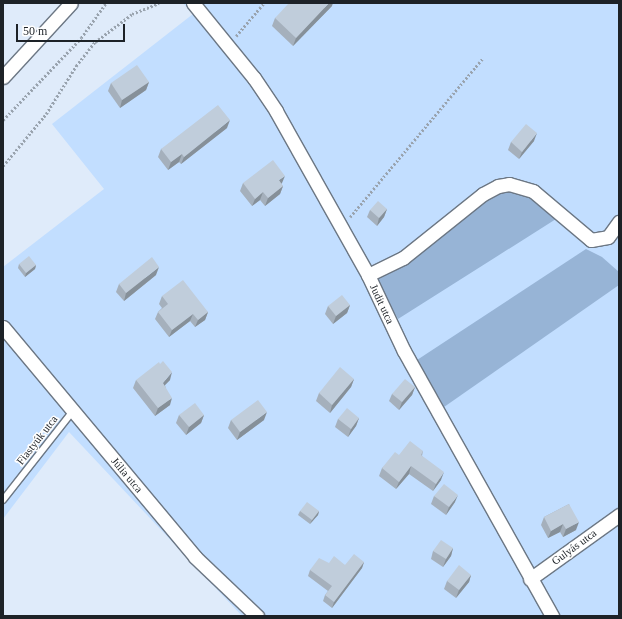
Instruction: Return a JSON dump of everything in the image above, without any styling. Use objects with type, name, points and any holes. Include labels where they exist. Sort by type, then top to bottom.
[{"type":"street","points":[[3,77],[71,3]]},
{"type":"street","name":"Judit utca","points":[[194,3],[228,45],[276,110],[368,275],[404,351],[552,616]]},
{"type":"street","points":[[368,275],[403,258],[483,194],[498,186],[509,184],[533,191],[583,236],[591,240],[608,237],[619,222]]},
{"type":"street","name":"Júlia utca","points":[[3,327],[195,557],[257,616]]},
{"type":"street","name":"Gulyás utca","points":[[530,579],[619,515]]},
{"type":"lane","name":"Fiastyúk utca","points":[[3,500],[73,411]]},
{"type":"path","points":[[3,120],[81,38],[106,3]]},
{"type":"path","points":[[3,166],[46,114],[76,66],[95,42],[132,14],[159,3]]},
{"type":"path","points":[[228,45],[264,3]]},
{"type":"path","points":[[342,227],[482,59]]},
{"type":"shaded area","points":[[183,3],[619,3],[619,616],[242,616],[69,432],[3,519],[3,267],[104,189],[52,124],[193,14]]},
{"type":"shaded area","points":[[505,190],[522,193],[537,200],[556,219],[398,319],[376,279],[396,268],[492,195]]},
{"type":"shaded area","points":[[586,249],[602,257],[619,272],[619,285],[444,407],[417,360]]},
{"type":"building","points":[[289,3],[329,3],[296,38],[275,18]]},
{"type":"building","points":[[137,65],[149,82],[122,100],[111,83]]},
{"type":"building","points":[[218,105],[230,120],[184,157],[182,154],[171,162],[161,149]]},
{"type":"building","points":[[526,124],[537,133],[522,152],[511,142]]},
{"type":"building","points":[[273,160],[285,176],[279,180],[283,186],[268,198],[263,192],[255,199],[243,183]]},
{"type":"building","points":[[378,201],[387,209],[379,218],[370,210]]},
{"type":"building","points":[[29,256],[36,265],[26,273],[19,264]]},
{"type":"building","points":[[152,257],[159,267],[126,293],[119,284]]},
{"type":"building","points":[[183,280],[208,312],[198,320],[193,314],[172,330],[158,312],[168,304],[162,296]]},
{"type":"building","points":[[342,295],[350,305],[336,316],[328,306]]},
{"type":"building","points":[[163,361],[172,372],[163,383],[172,398],[158,408],[136,380],[159,362],[160,364]]},
{"type":"building","points":[[340,367],[354,379],[332,405],[319,393]]},
{"type":"building","points":[[405,379],[415,387],[402,402],[392,394]]},
{"type":"building","points":[[258,400],[267,412],[240,432],[231,420]]},
{"type":"building","points":[[195,403],[204,415],[189,427],[179,415]]},
{"type":"building","points":[[347,408],[359,418],[351,429],[338,419]]},
{"type":"building","points":[[410,441],[423,451],[421,455],[444,472],[436,484],[411,466],[399,482],[382,468],[395,452],[399,455]]},
{"type":"building","points":[[444,484],[458,495],[449,507],[434,496]]},
{"type":"building","points":[[307,502],[319,511],[312,520],[300,511]]},
{"type":"building","points":[[569,504],[579,522],[566,529],[563,524],[551,531],[544,517]]},
{"type":"building","points":[[441,540],[453,548],[446,559],[433,551]]},
{"type":"building","points":[[354,554],[364,562],[334,602],[325,595],[332,586],[310,570],[319,558],[329,563],[334,556],[345,565]]},
{"type":"building","points":[[459,565],[471,575],[459,590],[447,581]]}]
